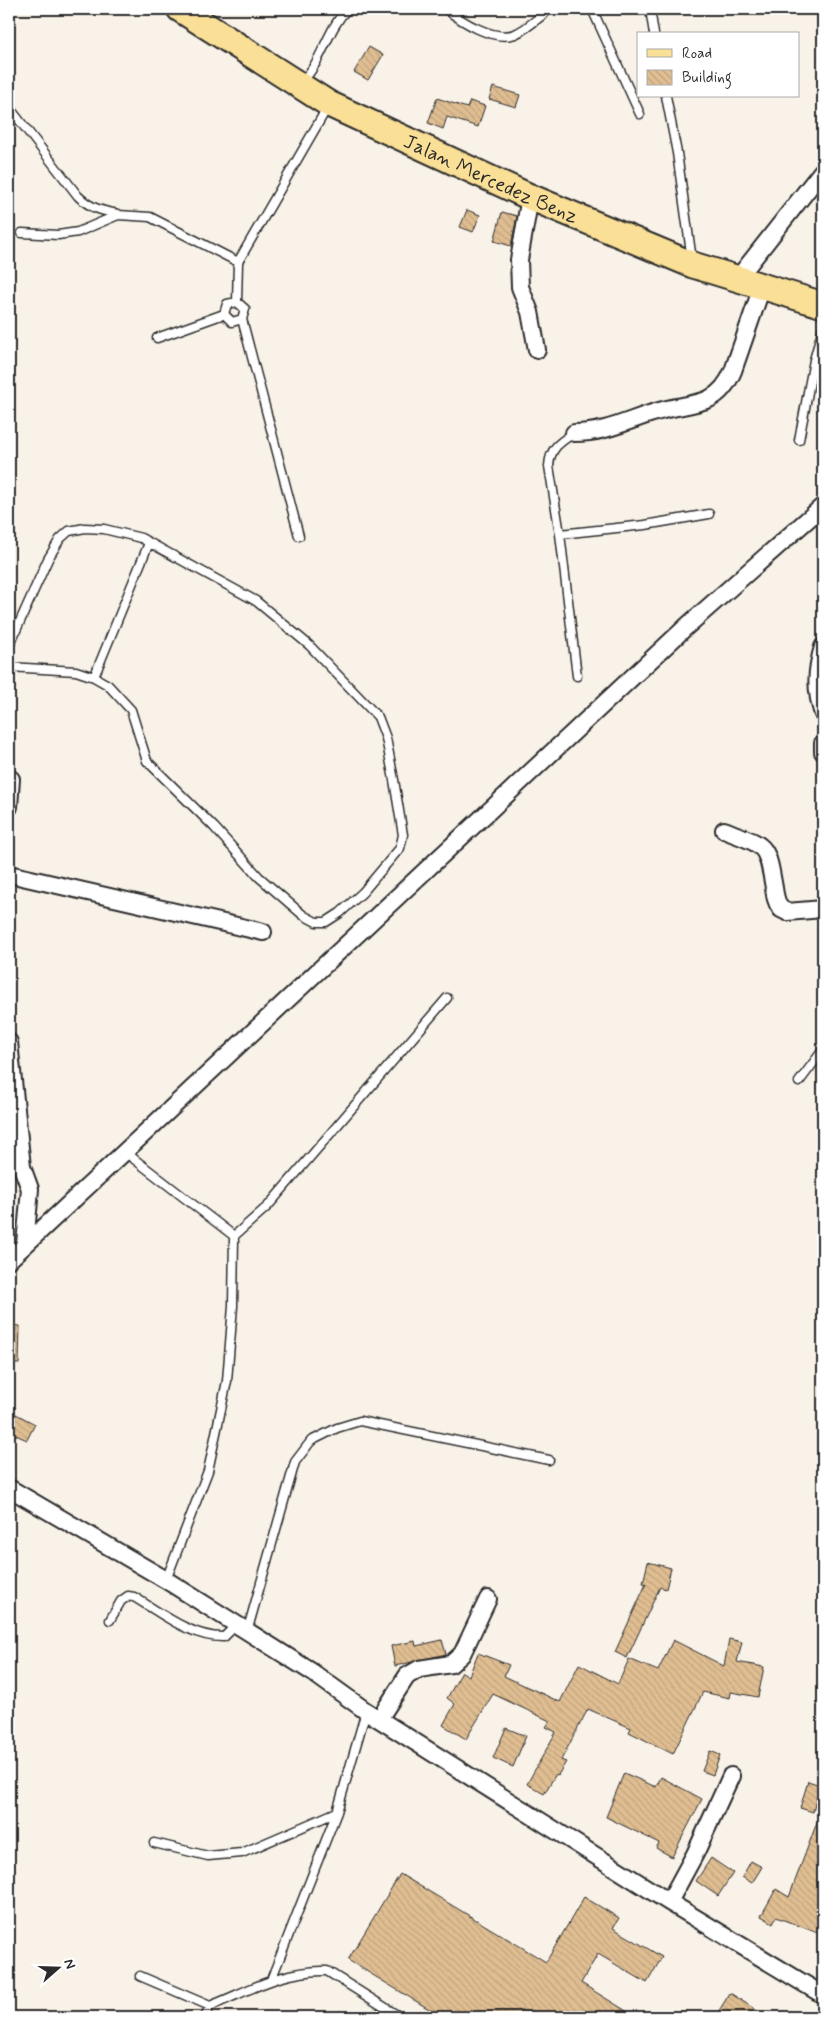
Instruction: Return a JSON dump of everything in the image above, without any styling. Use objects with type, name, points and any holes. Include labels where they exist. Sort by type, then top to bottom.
[{"type":"main road","name":"Jalan Mercedez Benz","points":[[180,9],[329,104],[530,197],[692,265],[823,305]]},
{"type":"street","points":[[738,278],[823,170]]},
{"type":"street","points":[[530,197],[519,260],[520,287],[530,312],[537,350]]},
{"type":"street","points":[[574,433],[602,431],[655,412],[708,399],[718,393],[728,384],[734,371],[762,287]]},
{"type":"street","points":[[9,1260],[672,640],[823,506]]},
{"type":"street","points":[[823,647],[816,683],[817,695],[823,714]]},
{"type":"street","points":[[823,743],[823,752]]},
{"type":"street","points":[[9,806],[11,779]]},
{"type":"street","points":[[724,830],[756,843],[767,852],[776,901],[781,910],[788,912],[823,909]]},
{"type":"street","points":[[9,874],[263,932]]},
{"type":"street","points":[[9,1042],[22,1167],[30,1189],[26,1244]]},
{"type":"street","points":[[9,1488],[166,1580],[312,1672],[372,1715],[669,1902],[823,1995]]},
{"type":"street","points":[[372,1715],[407,1676],[419,1669],[451,1664],[462,1654],[488,1598]]},
{"type":"street","points":[[669,1902],[699,1846],[731,1776]]},
{"type":"lane","points":[[299,85],[310,75],[329,34],[348,9]]},
{"type":"lane","points":[[446,9],[463,22],[504,36],[514,34],[545,13]]},
{"type":"lane","points":[[592,9],[640,114]]},
{"type":"lane","points":[[650,9],[654,32]]},
{"type":"lane","points":[[666,98],[677,153],[692,265]]},
{"type":"lane","points":[[237,302],[238,262],[329,104]]},
{"type":"lane","points":[[9,107],[82,200],[100,211],[118,215],[150,217],[238,262]]},
{"type":"lane","points":[[22,234],[58,235],[78,232],[118,215]]},
{"type":"lane","points":[[224,314],[227,304],[237,302]]},
{"type":"lane","points":[[237,302],[245,309],[242,319],[299,536]]},
{"type":"lane","points":[[224,314],[232,322],[242,319]]},
{"type":"lane","points":[[157,338],[224,314]]},
{"type":"lane","points":[[799,440],[814,360],[823,328]]},
{"type":"lane","points":[[574,433],[556,445],[550,455],[549,466],[560,534],[578,676]]},
{"type":"lane","points":[[560,534],[645,525],[710,514]]},
{"type":"lane","points":[[9,646],[48,559],[60,539],[69,531],[85,528],[133,534],[256,601],[309,645],[378,717],[386,738],[394,780],[403,835],[400,848],[363,892],[334,918],[326,922],[316,922],[303,915],[259,877],[214,827],[147,761],[131,710],[119,695],[94,677],[76,671],[9,667]]},
{"type":"lane","points":[[94,677],[149,543]]},
{"type":"lane","points":[[166,1580],[208,1471],[227,1381],[233,1306],[232,1253],[234,1236],[268,1206],[447,998]]},
{"type":"lane","points":[[798,1082],[823,1050]]},
{"type":"lane","points":[[125,1152],[234,1236]]},
{"type":"lane","points":[[110,1620],[121,1601],[128,1596],[134,1597],[198,1633],[212,1637],[224,1637],[242,1628],[295,1462],[310,1441],[337,1428],[360,1421],[550,1460]]},
{"type":"lane","points":[[271,1980],[337,1812],[372,1715]]},
{"type":"lane","points":[[154,1843],[208,1856],[242,1854],[337,1812]]},
{"type":"lane","points":[[205,2017],[210,2006],[271,1980],[315,1971],[327,1971],[400,2017]]},
{"type":"lane","points":[[140,1976],[210,2006]]},
{"type":"building","points":[[369,47],[383,55],[368,80],[354,72]]},
{"type":"building","points":[[493,87],[520,95],[516,107],[489,99]]},
{"type":"building","points":[[437,98],[467,108],[470,101],[485,106],[478,127],[447,117],[443,129],[428,123]]},
{"type":"building","points":[[467,210],[480,215],[473,232],[460,227]]},
{"type":"building","points":[[502,212],[517,216],[511,246],[494,241]]},
{"type":"building","points":[[9,1325],[20,1326],[19,1364],[9,1364]]},
{"type":"building","points":[[16,1414],[35,1424],[27,1440],[9,1432]]},
{"type":"building","points":[[648,1562],[671,1568],[666,1589],[660,1587],[627,1658],[615,1652],[646,1584],[643,1583]]},
{"type":"building","points":[[729,1639],[742,1642],[737,1662],[764,1667],[758,1697],[731,1692],[730,1698],[703,1692],[673,1754],[629,1732],[631,1728],[588,1709],[561,1760],[566,1762],[544,1794],[527,1784],[556,1732],[546,1727],[550,1721],[493,1694],[466,1739],[443,1725],[455,1704],[447,1698],[462,1672],[469,1676],[478,1653],[509,1665],[504,1676],[560,1702],[579,1664],[618,1684],[629,1659],[658,1671],[673,1640],[724,1666]]},
{"type":"building","points":[[442,1640],[446,1654],[395,1666],[391,1646],[415,1641],[416,1646]]},
{"type":"building","points":[[506,1728],[526,1736],[513,1767],[493,1758]]},
{"type":"building","points":[[710,1751],[720,1755],[713,1775],[702,1771]]},
{"type":"building","points":[[624,1773],[656,1787],[661,1777],[702,1799],[672,1857],[656,1848],[659,1843],[606,1817]]},
{"type":"building","points":[[808,1781],[820,1785],[813,1812],[800,1808]]},
{"type":"building","points":[[822,1809],[823,1935],[776,1917],[773,1923],[761,1916],[776,1889],[789,1897]]},
{"type":"building","points":[[711,1858],[733,1873],[718,1896],[696,1881]]},
{"type":"building","points":[[751,1861],[762,1867],[752,1883],[742,1877]]},
{"type":"building","points":[[400,1874],[546,1962],[584,1897],[619,1918],[613,1928],[662,1957],[647,1983],[598,1954],[581,1983],[636,2017],[442,2017],[348,1960]]},
{"type":"building","points":[[730,1993],[767,2017],[715,2017]]}]
